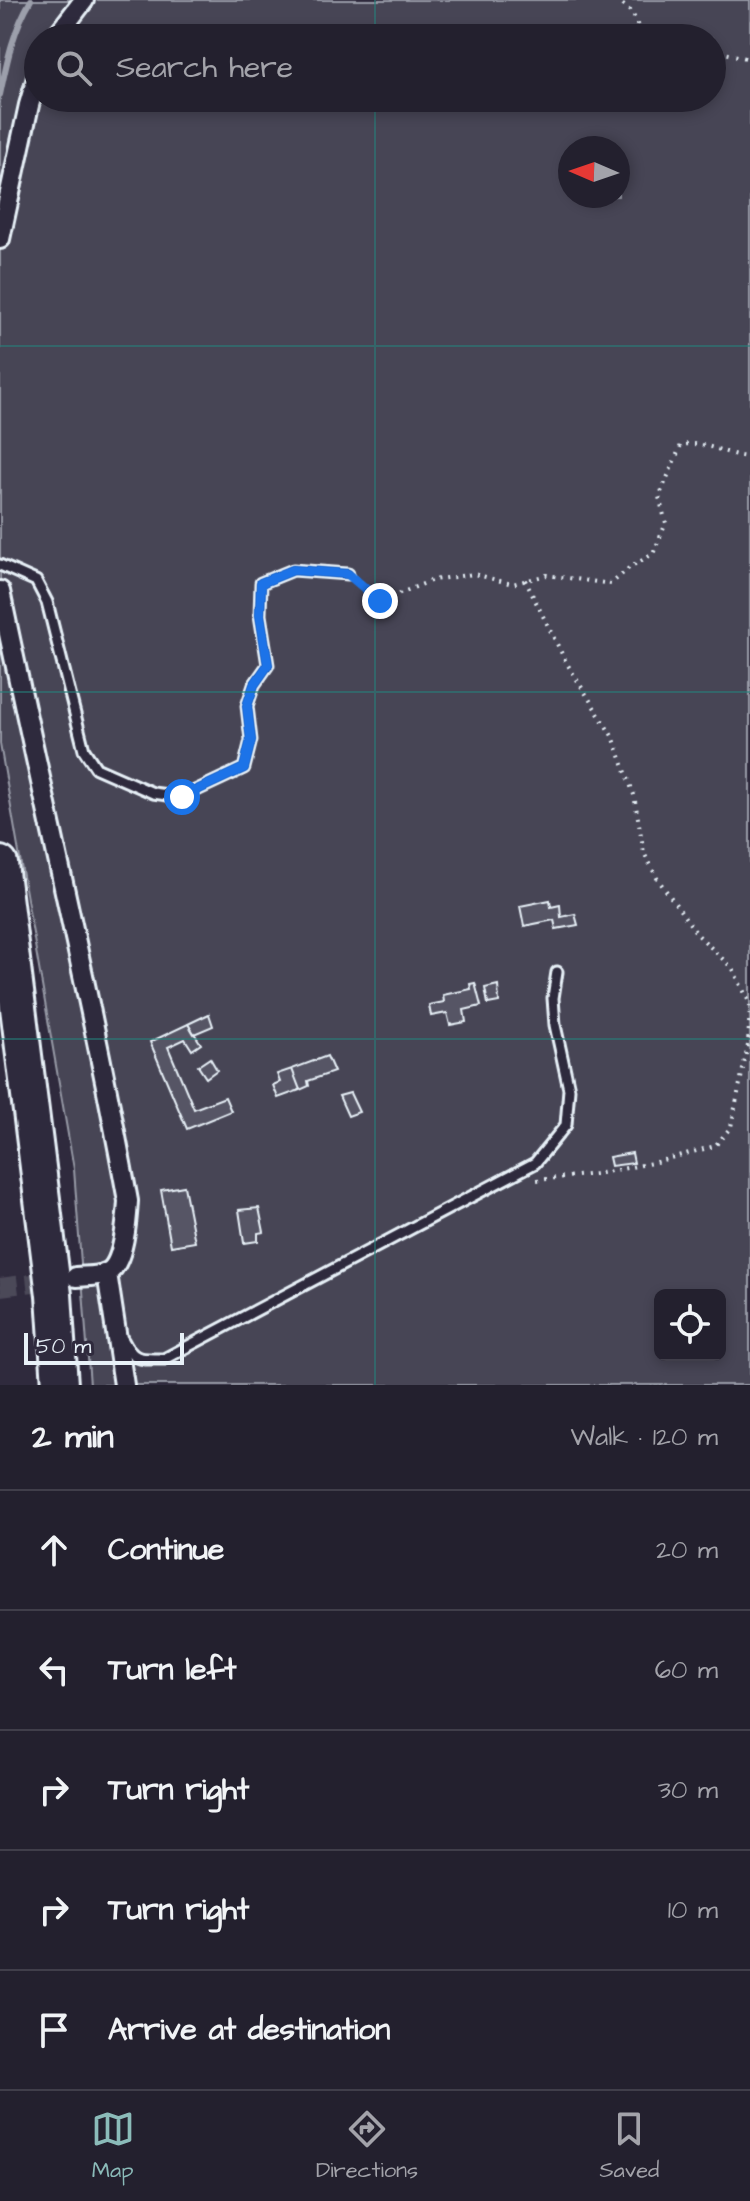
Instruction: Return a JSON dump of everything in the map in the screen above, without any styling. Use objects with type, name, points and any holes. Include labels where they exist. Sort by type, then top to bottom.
[{"type":"highway","points":[[0,864],[54,1295],[60,1385]]},
{"type":"street","points":[[66,24],[84,0]]},
{"type":"street","points":[[0,239],[27,112]]},
{"type":"street","points":[[0,591],[104,1070],[128,1201],[127,1220],[116,1266],[107,1273],[76,1277]]},
{"type":"street","points":[[107,1273],[124,1385]]},
{"type":"lane","points":[[0,565],[36,581],[47,602],[84,750],[96,768],[153,793],[182,797],[244,768],[251,740],[247,706],[254,685],[268,665],[260,615],[261,583],[293,570],[348,574]]},
{"type":"lane","points":[[117,1330],[130,1354],[139,1359],[164,1359],[535,1163],[566,1125],[569,1089],[555,1025],[553,998],[557,972]]},
{"type":"path","points":[[616,0],[631,9],[638,24]]},
{"type":"path","points":[[726,53],[750,59]]},
{"type":"path","points":[[348,574],[380,601],[433,580],[474,574],[512,584],[547,575],[611,584],[630,567],[653,554],[666,523],[659,497],[681,445],[698,442],[729,454],[750,457]]},
{"type":"path","points":[[503,1179],[553,1180],[596,1174],[715,1146],[731,1127],[749,1036],[750,1004],[739,981],[733,969],[697,934],[657,878],[644,853],[634,795],[614,739],[566,662],[525,580]]},
{"type":"shaded area","points":[[0,0],[750,0],[750,1385],[90,1385],[74,1169],[0,744]]},
{"type":"building","points":[[550,900],[551,907],[560,905],[561,917],[575,914],[578,925],[556,929],[554,920],[524,926],[520,906]]},
{"type":"building","points":[[475,983],[481,1006],[464,1010],[466,1022],[450,1025],[447,1013],[431,1016],[429,1005],[444,1002],[443,995],[471,989],[470,984]]},
{"type":"building","points":[[498,985],[499,1002],[488,1004],[485,988]]},
{"type":"building","points":[[209,1014],[213,1026],[194,1034],[188,1024]]},
{"type":"building","points":[[188,1024],[201,1044],[192,1050],[185,1039],[168,1047],[194,1109],[225,1097],[231,1111],[187,1129],[150,1042]]},
{"type":"building","points":[[327,1056],[334,1072],[308,1081],[309,1086],[300,1090],[292,1069]]},
{"type":"building","points":[[210,1058],[217,1070],[206,1078],[198,1066]]},
{"type":"building","points":[[292,1069],[300,1090],[278,1098],[273,1085],[280,1082],[277,1074]]},
{"type":"building","points":[[350,1093],[359,1112],[348,1116],[339,1096]]},
{"type":"building","points":[[632,1153],[634,1163],[611,1166],[609,1157]]},
{"type":"building","points":[[184,1186],[195,1242],[171,1246],[161,1190]]},
{"type":"building","points":[[259,1208],[264,1232],[258,1233],[258,1241],[244,1243],[239,1210]]},
{"type":"waterway","points":[[0,95],[15,34],[31,0]]},
{"type":"tunnel","points":[[0,1287],[57,1280]]},
{"type":"route","points":[[182,797],[244,768],[251,740],[247,706],[254,685],[268,665],[260,615],[261,583],[293,570],[348,574],[380,601]]}]
